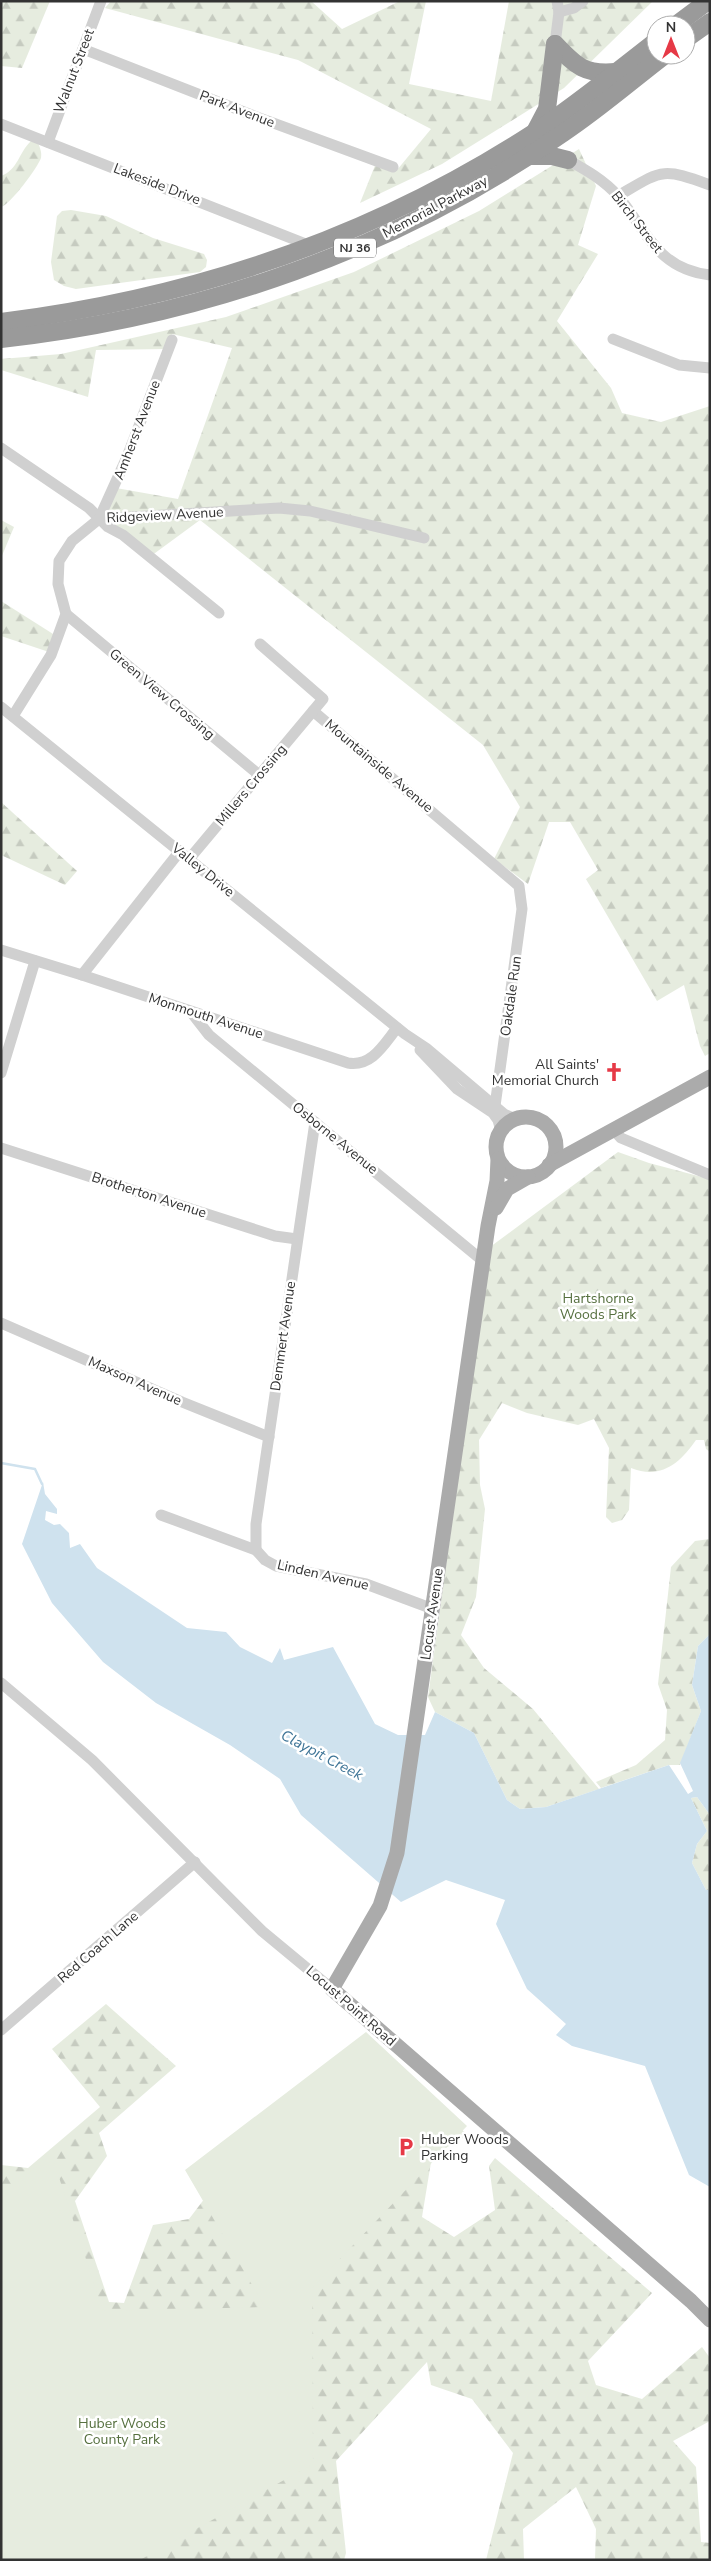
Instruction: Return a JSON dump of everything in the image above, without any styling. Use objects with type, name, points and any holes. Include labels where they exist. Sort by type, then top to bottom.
[{"type":"highway","points":[[689,15],[708,1]]},
{"type":"highway","points":[[696,32],[710,22]]},
{"type":"highway","points":[[696,43],[710,38]]},
{"type":"highway","points":[[555,44],[580,68],[594,72],[616,72]]},
{"type":"highway","points":[[536,131],[547,108],[555,44]]},
{"type":"highway","name":"Memorial Parkway","points":[[1,322],[62,314],[161,294],[231,275],[312,247],[385,216],[449,183],[536,131],[646,49]]},
{"type":"highway","name":"Memorial Parkway","points":[[1,339],[64,331],[164,312],[269,280],[375,239],[470,191],[528,156],[563,133],[652,65]]},
{"type":"highway","points":[[563,133],[564,153],[568,160]]},
{"type":"highway","points":[[528,156],[552,156],[568,160]]},
{"type":"main road","points":[[549,1165],[555,1152],[554,1141],[549,1128],[540,1120],[529,1117],[515,1119],[501,1131],[496,1144],[498,1159],[512,1174],[528,1177],[542,1172],[549,1165],[710,1077]]},
{"type":"main road","points":[[554,1141],[560,1145],[569,1146],[612,1130]]},
{"type":"main road","name":"Locust Avenue","points":[[332,1989],[373,1920],[385,1893],[398,1845],[488,1226],[497,1181],[498,1159]]},
{"type":"main road","name":"Locust Avenue","points":[[488,1226],[507,1189],[528,1177]]},
{"type":"main road","name":"Locust Point Road","points":[[332,1989],[684,2294],[710,2320]]},
{"type":"street","name":"Walnut Street","points":[[48,142],[101,1]]},
{"type":"street","points":[[555,44],[558,7],[574,8],[582,1]]},
{"type":"street","name":"Park Avenue","points":[[83,49],[257,117],[393,167]]},
{"type":"street","name":"Lakeside Drive","points":[[1,124],[312,247]]},
{"type":"street","name":"Birch Street","points":[[568,160],[603,180],[618,196],[650,242],[664,257],[676,265],[710,275]]},
{"type":"street","points":[[618,196],[663,172],[677,173],[710,185]]},
{"type":"street","points":[[614,339],[679,365],[710,368]]},
{"type":"street","name":"Amherst Avenue","points":[[100,519],[124,465],[172,340]]},
{"type":"street","points":[[1,448],[89,508],[100,519],[219,613]]},
{"type":"street","name":"Ridgeview Avenue","points":[[66,614],[58,584],[60,561],[72,541],[100,519],[278,508],[310,511],[424,538]]},
{"type":"street","points":[[13,716],[51,655],[66,614]]},
{"type":"street","name":"Green View Crossing","points":[[66,614],[258,774]]},
{"type":"street","name":"Mountainside Avenue","points":[[260,644],[323,699],[313,711],[519,886]]},
{"type":"street","name":"Valley Drive","points":[[1,706],[401,1031],[426,1048],[495,1106],[515,1119]]},
{"type":"street","name":"Millers Crossing","points":[[190,858],[258,774],[313,711]]},
{"type":"street","points":[[82,975],[180,850]]},
{"type":"street","name":"Oakdale Run","points":[[495,1106],[522,909],[519,886]]},
{"type":"street","name":"Monmouth Avenue","points":[[1,950],[352,1064],[365,1062],[372,1058],[401,1031]]},
{"type":"street","points":[[1,1073],[35,961]]},
{"type":"street","name":"Osborne Avenue","points":[[191,1012],[209,1035],[483,1261]]},
{"type":"street","name":"Valley Drive","points":[[401,1031],[456,1089],[496,1116],[501,1131]]},
{"type":"street","name":"Demmert Avenue","points":[[256,1550],[256,1524],[315,1122]]},
{"type":"street","points":[[612,1130],[621,1138],[710,1175]]},
{"type":"street","name":"Brotherton Avenue","points":[[1,1148],[275,1236],[297,1239]]},
{"type":"street","name":"Maxson Avenue","points":[[1,1323],[173,1398],[269,1437]]},
{"type":"street","name":"Linden Avenue","points":[[161,1515],[256,1550],[265,1560],[276,1566],[366,1584],[433,1609]]},
{"type":"street","name":"Locust Point Road","points":[[1,1683],[92,1760],[262,1931],[332,1989]]},
{"type":"street","name":"Red Coach Lane","points":[[1,2030],[195,1862]]},
{"type":"green space","points":[[1,1],[50,1],[22,68],[1,66]]},
{"type":"green space","points":[[111,1],[311,1],[342,29],[400,1],[426,1],[409,84],[491,101],[509,1],[653,1],[564,88],[442,164],[360,203],[376,163],[397,170],[431,129],[298,60],[105,8]]},
{"type":"green space","points":[[31,141],[38,143],[41,158],[35,169],[11,200],[1,207],[1,176],[11,170]]},
{"type":"green space","points":[[579,149],[596,186],[578,245],[598,254],[557,321],[611,388],[622,413],[661,422],[710,406],[710,1053],[705,1056],[700,1046],[684,985],[657,1001],[586,879],[598,870],[570,822],[549,822],[528,884],[494,859],[520,807],[483,745],[200,520],[151,556],[101,519],[116,488],[178,499],[232,348],[172,334],[167,349],[96,350],[88,397],[1,370],[1,359],[61,354],[226,317],[354,272],[479,211]]},
{"type":"green space","points":[[71,210],[106,216],[153,238],[204,254],[207,260],[206,267],[200,272],[76,289],[64,286],[54,280],[51,262],[57,216],[62,211]]},
{"type":"green space","points":[[1,520],[14,527],[1,558]]},
{"type":"green space","points":[[1,601],[61,639],[55,654],[1,636]]},
{"type":"green space","points":[[1,802],[77,871],[65,885],[1,855]]},
{"type":"green space","name":"Hartshorne Woods Park","points":[[618,1152],[649,1163],[702,1177],[710,1173],[710,1452],[706,1449],[704,1440],[696,1440],[683,1456],[669,1467],[652,1472],[631,1468],[629,1510],[622,1520],[612,1523],[606,1517],[609,1448],[594,1419],[578,1425],[527,1413],[502,1403],[479,1440],[480,1485],[485,1509],[476,1597],[461,1635],[484,1668],[533,1709],[599,1789],[546,1807],[520,1809],[507,1800],[474,1733],[435,1712],[428,1697],[490,1247]]},
{"type":"green space","points":[[710,1539],[710,1634],[698,1646],[692,1685],[701,1711],[680,1765],[669,1765],[601,1788],[596,1782],[636,1765],[665,1740],[667,1710],[658,1684],[671,1567],[695,1541]]},
{"type":"green space","points":[[697,1797],[710,1815],[710,1890],[706,1890],[692,1863],[697,1844],[707,1831],[691,1798]]},
{"type":"green space","points":[[106,2004],[176,2066],[99,2133],[107,2156],[75,2201],[109,2302],[124,2303],[153,2225],[189,2219],[205,2198],[444,2114],[468,2135],[432,2156],[422,2217],[454,2237],[495,2210],[489,2166],[495,2158],[652,2293],[588,2361],[596,2385],[642,2399],[702,2347],[710,2358],[710,2421],[673,2441],[696,2467],[701,2542],[710,2543],[710,2560],[595,2560],[596,2529],[576,2487],[523,2529],[524,2560],[486,2560],[513,2453],[472,2399],[431,2385],[427,2362],[336,2461],[346,2553],[344,2560],[1,2560],[1,2165],[28,2168],[100,2107],[52,2049]]},
{"type":"green space","name":"Huber Woods County Park","points":[[366,2032],[467,2126],[312,2288],[313,2464],[140,2560],[1,2560],[1,2197],[51,2153],[103,2311],[265,2307],[185,2170]]},
{"type":"water","points":[[43,1482],[45,1494],[57,1509],[57,1514],[46,1511],[45,1520],[54,1525],[60,1524],[69,1533],[70,1548],[80,1544],[97,1568],[187,1628],[226,1632],[240,1647],[272,1663],[280,1648],[284,1660],[333,1647],[375,1724],[398,1735],[425,1735],[435,1712],[474,1733],[507,1800],[520,1809],[546,1807],[669,1765],[688,1794],[693,1791],[680,1763],[701,1711],[692,1685],[698,1646],[710,1634],[710,1815],[697,1797],[691,1798],[707,1831],[697,1844],[692,1863],[706,1890],[710,1890],[710,2187],[689,2175],[645,2066],[572,2046],[556,2035],[566,2024],[527,1989],[496,1924],[505,1900],[446,1880],[401,1902],[301,1815],[280,1779],[230,1745],[156,1703],[103,1662],[52,1603],[22,1544]]},
{"type":"waterway","name":"Claypit Creek","points":[[1,1463],[35,1469],[42,1484]]},
{"type":"place","name":"All Saints' Memorial Church","points":[[614,1072]]},
{"type":"place","name":"Huber Woods Parking","points":[[406,2147]]}]
